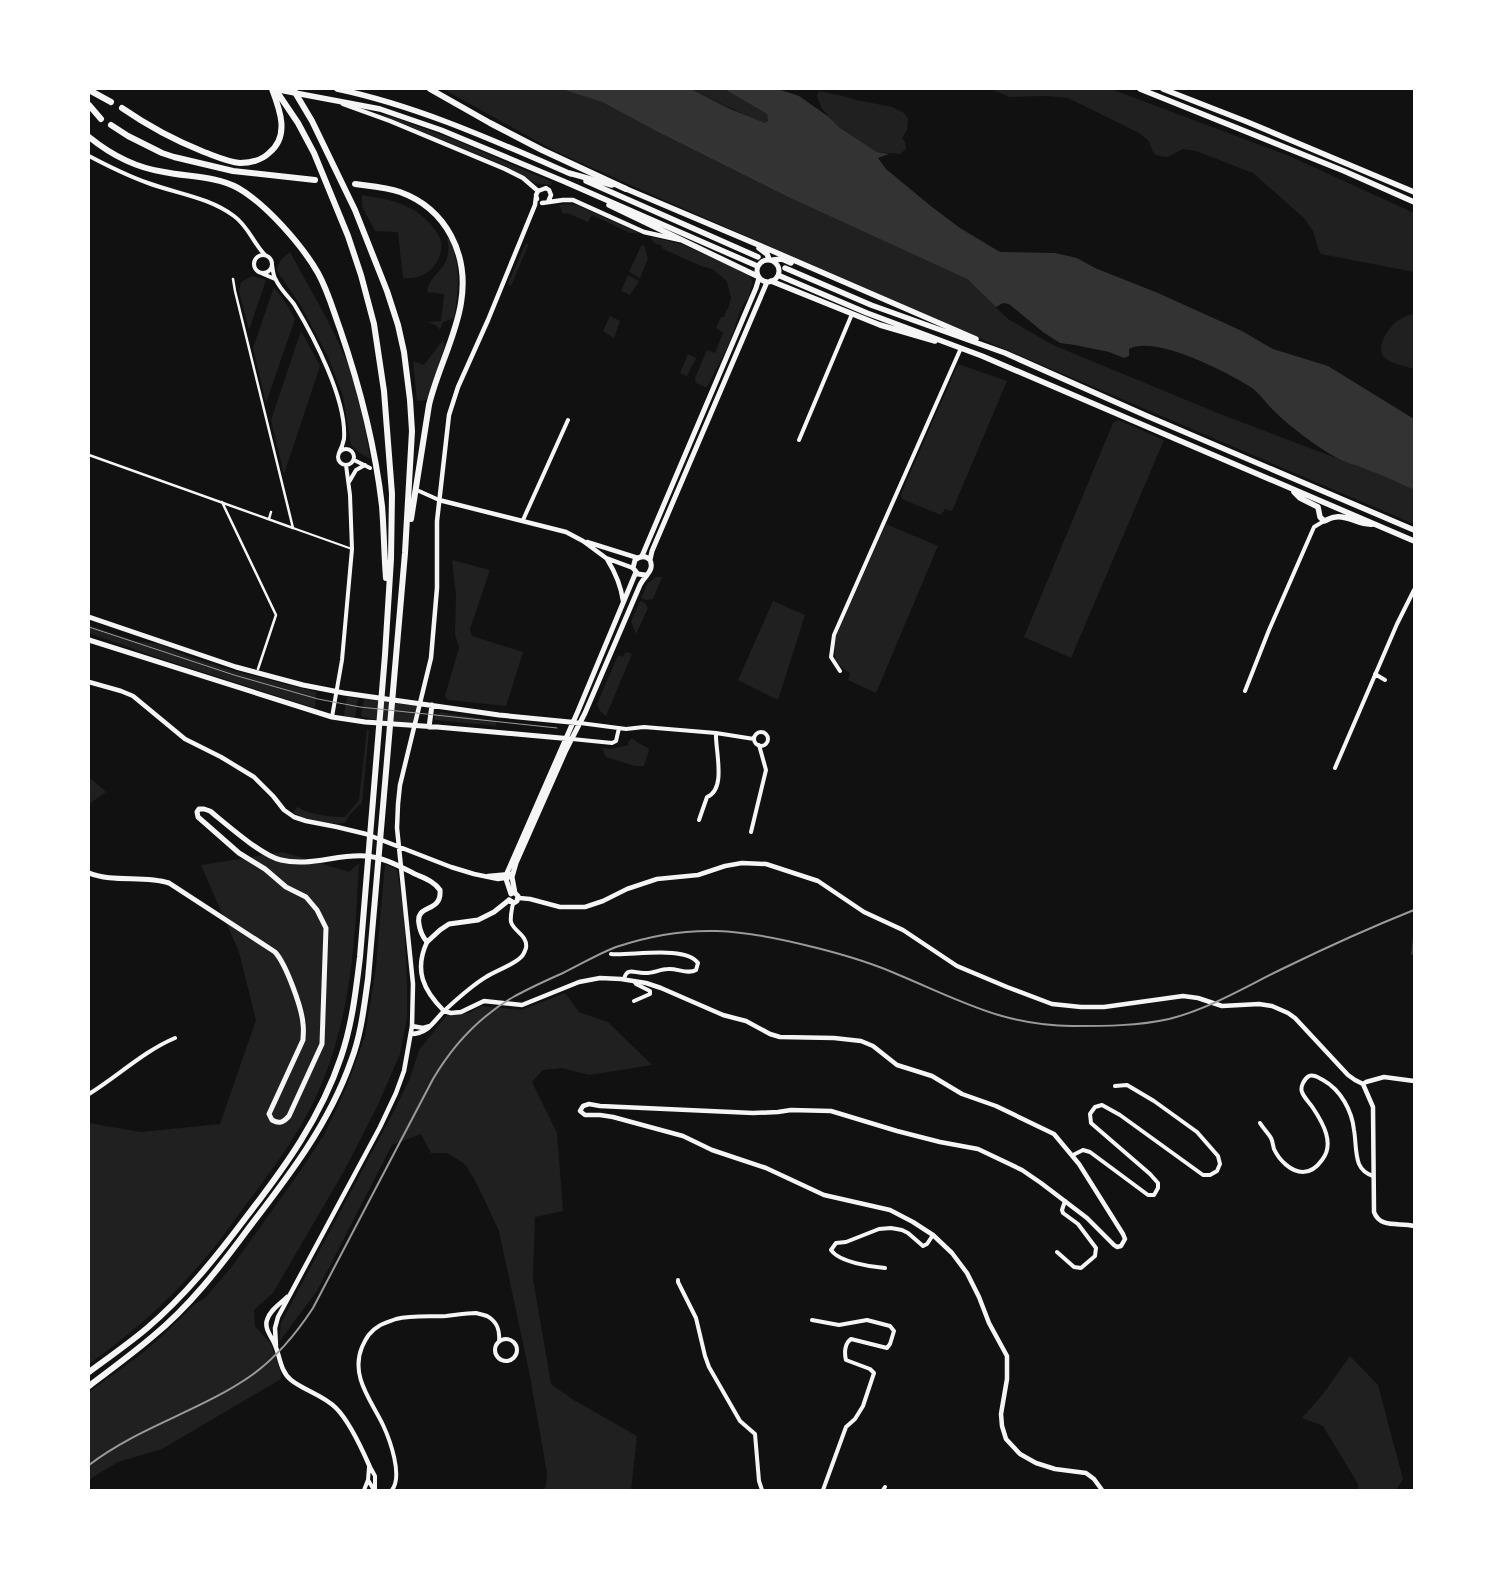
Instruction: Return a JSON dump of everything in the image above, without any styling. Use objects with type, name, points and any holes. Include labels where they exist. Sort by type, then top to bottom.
[{"type":"highway","points":[[122,108],[166,135],[214,156],[240,162],[258,160],[274,149],[280,138],[282,119],[274,89]]},
{"type":"highway","points":[[89,1372],[146,1329],[177,1301],[220,1251],[278,1176],[304,1137],[334,1078],[342,1055],[355,999],[385,655],[392,520],[392,494],[384,391],[374,324],[348,236],[322,170],[298,123],[274,89]]},
{"type":"highway","points":[[89,1386],[153,1337],[202,1287],[238,1244],[281,1187],[320,1128],[351,1061],[359,1032],[368,979],[405,552],[412,431],[408,374],[398,325],[359,219],[307,112],[293,89]]},
{"type":"highway","points":[[430,89],[542,150],[626,189]]},
{"type":"highway","points":[[89,90],[111,102]]},
{"type":"highway","points":[[89,105],[101,119]]},
{"type":"highway","points":[[111,125],[128,136],[174,157],[233,171],[315,180]]},
{"type":"highway","points":[[89,137],[117,155],[153,170],[219,181],[239,189],[257,202],[288,233],[317,272],[327,292],[354,369],[369,427],[382,506],[388,597]]},
{"type":"highway","points":[[355,184],[377,186],[401,192],[431,209],[449,230],[456,244],[463,280],[461,303],[455,327],[433,387],[429,405],[405,552]]},
{"type":"main road","points":[[274,89],[380,109],[418,121],[563,180],[754,265]]},
{"type":"main road","points":[[337,89],[371,96],[410,108],[466,130],[569,173],[758,257]]},
{"type":"main road","points":[[1140,89],[1344,171],[1414,202]]},
{"type":"main road","points":[[1163,89],[1245,121],[1414,192]]},
{"type":"main road","points":[[569,173],[626,189],[783,255],[952,328],[1004,353],[1414,530]]},
{"type":"main road","points":[[563,180],[680,240],[769,282],[921,338],[961,348]]},
{"type":"main road","points":[[509,876],[580,723],[640,585],[645,575],[651,571],[650,560],[652,551],[769,282],[777,276],[778,265],[767,254],[739,238]]},
{"type":"main road","points":[[513,893],[509,876],[623,601],[635,570],[634,564],[640,557],[749,305],[760,264],[771,259],[787,261],[820,276],[865,292]]},
{"type":"main road","points":[[785,268],[880,308],[1004,353]]},
{"type":"main road","points":[[780,276],[868,313],[961,348],[1414,540]]},
{"type":"main road","points":[[1291,489],[1300,498],[1318,507],[1320,517],[1324,521],[1337,516],[1367,525],[1375,524]]},
{"type":"main road","points":[[640,557],[650,560]]},
{"type":"main road","points":[[635,570],[645,575]]},
{"type":"main road","points":[[89,617],[236,667],[294,683],[337,692],[499,715],[580,723]]},
{"type":"main road","points":[[89,640],[332,717],[365,722],[572,739]]},
{"type":"main road","points":[[429,727],[432,705]]},
{"type":"main road","points":[[89,873],[100,877],[155,880],[169,883],[280,957],[302,1015],[304,1032],[303,1040],[269,1114],[272,1120],[279,1123],[289,1116],[322,1044],[326,928],[317,910],[306,897],[286,887],[265,869],[239,852],[198,817],[197,812],[199,809],[210,811],[257,847],[279,860],[303,862],[364,856],[389,862],[433,883],[440,890],[440,895],[436,903],[418,915],[420,933],[428,942],[449,924],[478,920],[511,901],[516,902],[519,898],[518,895],[513,893]]},
{"type":"main road","points":[[511,901],[509,896],[513,893]]},
{"type":"street","points":[[330,99],[390,120],[505,168],[523,178],[538,191]]},
{"type":"street","points":[[89,156],[133,178],[197,197],[218,206],[236,217],[243,224],[254,238],[257,246],[271,260],[275,279],[293,304],[328,368],[338,398],[343,427],[344,440],[339,453],[339,462],[346,465],[352,463],[354,454],[344,440]]},
{"type":"street","points":[[538,191],[546,188],[550,192],[551,198],[548,202]]},
{"type":"street","points":[[276,1346],[276,1323],[380,1127],[404,1071],[412,1034],[413,984],[397,828],[398,804],[402,776],[431,658],[437,588],[437,521],[447,428],[452,403],[528,222],[538,191]]},
{"type":"street","points":[[536,197],[542,203]]},
{"type":"street","points":[[528,222],[542,203],[573,200],[644,232],[680,240]]},
{"type":"street","points":[[257,246],[253,266],[259,272],[275,279]]},
{"type":"street","points":[[254,260],[258,256],[266,255]]},
{"type":"street","points":[[259,272],[267,272],[272,265]]},
{"type":"street","points":[[234,279],[237,300],[293,528]]},
{"type":"street","points":[[799,440],[852,314]]},
{"type":"street","points":[[840,671],[831,657],[834,636],[961,348]]},
{"type":"street","points":[[523,520],[568,420]]},
{"type":"street","points":[[339,453],[345,449],[350,450]]},
{"type":"street","points":[[89,455],[293,528]]},
{"type":"street","points":[[354,460],[370,468]]},
{"type":"street","points":[[332,717],[343,652],[352,549],[349,482],[346,465]]},
{"type":"street","points":[[349,482],[356,470],[365,465]]},
{"type":"street","points":[[419,491],[439,500],[566,532],[583,541],[606,558],[635,570]]},
{"type":"street","points":[[222,502],[276,615],[258,670]]},
{"type":"street","points":[[269,519],[271,512]]},
{"type":"street","points":[[1245,691],[1269,630],[1314,527],[1324,521]]},
{"type":"street","points":[[583,541],[640,557]]},
{"type":"street","points":[[606,558],[616,575],[623,601]]},
{"type":"street","points":[[1335,768],[1375,674],[1414,590]]},
{"type":"street","points":[[1375,674],[1385,680]]},
{"type":"street","points":[[89,682],[133,696],[185,739],[221,757],[254,777],[284,810],[294,817],[366,834],[451,867],[484,876],[509,876]]},
{"type":"street","points":[[580,723],[626,729],[644,727],[754,739],[759,745],[766,770],[751,832]]},
{"type":"street","points":[[572,739],[612,743],[616,741],[619,728]]},
{"type":"street","points":[[754,739],[756,734],[760,732],[767,735],[766,743],[759,745]]},
{"type":"street","points":[[699,820],[707,797],[715,791],[719,766],[715,744],[716,734]]},
{"type":"street","points":[[519,898],[560,907],[585,907],[603,901],[627,889],[657,879],[698,875],[725,866],[742,863],[774,866],[818,881],[854,906],[903,930],[957,966],[1052,1004],[1104,1007],[1183,996],[1198,998],[1222,1006],[1259,1004],[1277,1008],[1295,1018],[1348,1075],[1365,1087],[1372,1107],[1374,1212],[1377,1220],[1382,1222],[1414,1226]]},
{"type":"street","points":[[412,1034],[423,1032],[431,1026],[444,1011],[484,978],[521,958],[526,944],[512,923],[511,901]]},
{"type":"street","points":[[428,942],[421,966],[425,988],[444,1011],[451,1013],[461,1012],[484,1001],[522,1005],[579,982],[600,978],[646,982],[724,1015],[746,1021],[774,1036],[861,1041],[868,1044],[897,1066],[932,1076],[962,1094],[986,1102],[1054,1134],[1072,1155],[1123,1234],[1124,1244],[1117,1247],[1114,1245],[1087,1218],[1065,1201],[1022,1170],[987,1152],[897,1131],[831,1111],[791,1110],[753,1113],[589,1104],[583,1106],[580,1110],[584,1116],[607,1116],[683,1136],[712,1150],[766,1168],[824,1195],[896,1213],[933,1235],[952,1252],[967,1273],[979,1297],[988,1324],[1007,1356],[1007,1379],[1001,1414],[1006,1439],[1020,1454],[1036,1463],[1055,1469],[1086,1473],[1094,1479],[1102,1490]]},
{"type":"street","points":[[611,954],[666,952],[692,958],[698,963],[696,970],[690,972],[670,968],[644,973],[628,971],[624,979]]},
{"type":"street","points":[[634,981],[650,991],[650,994],[634,1001]]},
{"type":"street","points":[[412,1026],[423,1028],[431,1026]]},
{"type":"street","points":[[89,1094],[161,1044],[175,1038]]},
{"type":"street","points":[[1260,1123],[1272,1140],[1274,1149],[1288,1166],[1302,1172],[1309,1171],[1318,1166],[1324,1158],[1328,1147],[1327,1134],[1301,1088],[1302,1083],[1310,1076],[1318,1077],[1328,1083],[1346,1103],[1354,1128],[1358,1163],[1366,1173],[1373,1176]]},
{"type":"street","points":[[1365,1087],[1366,1082],[1379,1077],[1414,1081]]},
{"type":"street","points":[[1072,1155],[1083,1150],[1090,1152],[1148,1196],[1154,1195],[1158,1188],[1158,1183],[1091,1123],[1090,1114],[1095,1107],[1102,1105],[1120,1115],[1203,1175],[1210,1175],[1217,1171],[1220,1164],[1218,1156],[1197,1132],[1154,1101],[1126,1085],[1116,1086]]},
{"type":"street","points":[[1057,1252],[1074,1267],[1081,1268],[1095,1256],[1096,1252],[1094,1244],[1082,1228],[1063,1213],[1065,1201]]},
{"type":"street","points":[[885,1268],[860,1264],[845,1259],[834,1254],[832,1247],[836,1243],[846,1242],[884,1228],[902,1230],[922,1246],[927,1244],[933,1235]]},
{"type":"street","points":[[678,1280],[696,1318],[709,1367],[740,1421],[755,1434],[759,1481],[762,1490]]},
{"type":"street","points":[[291,1293],[273,1310],[267,1319],[267,1329],[276,1346],[283,1368],[288,1378],[320,1396],[338,1409],[353,1433],[375,1476],[374,1490]]},
{"type":"street","points":[[392,1490],[397,1480],[397,1474],[390,1443],[383,1424],[366,1395],[359,1377],[358,1363],[362,1348],[370,1333],[380,1326],[397,1319],[477,1313],[485,1315],[495,1322],[500,1332],[516,1345],[517,1352],[514,1358],[508,1361],[502,1360],[496,1354],[500,1332]]},
{"type":"street","points":[[812,1320],[839,1325],[868,1320],[890,1326],[894,1330],[887,1348],[852,1339],[846,1344],[844,1355],[846,1360],[870,1369],[874,1376],[855,1419],[846,1427],[824,1490]]},
{"type":"street","points":[[499,1342],[508,1340]]},
{"type":"street","points":[[364,1490],[368,1480],[369,1465]]},
{"type":"street","points":[[368,1480],[374,1490]]},
{"type":"lane","points":[[293,528],[352,549]]},
{"type":"shaded area","points":[[443,89],[561,89],[602,102],[788,197],[967,279],[1008,319],[1053,345],[1220,414],[1394,480],[1414,490],[1414,524],[965,332],[630,185],[553,150]]},
{"type":"shaded area","points":[[561,89],[691,89],[730,109],[765,123],[768,121],[767,114],[724,89],[778,89],[799,96],[829,117],[840,128],[877,152],[889,154],[878,158],[886,169],[960,228],[1000,252],[1055,253],[1077,258],[1095,268],[1158,293],[1242,331],[1273,349],[1328,366],[1414,419],[1414,490],[1329,453],[1287,423],[1252,388],[1210,365],[1192,357],[1156,347],[1141,346],[1129,349],[1129,356],[1124,358],[1109,352],[1060,343],[1043,332],[1009,304],[1003,303],[996,307],[967,279],[788,197],[602,102]]},
{"type":"shaded area","points":[[691,89],[724,89],[767,114],[768,121],[765,124]]},
{"type":"shaded area","points":[[990,89],[1111,89],[1289,156],[1414,213],[1414,272],[1321,254],[1313,231],[1304,218],[1253,173],[1196,151],[1183,149],[1168,157],[1154,154],[1148,140],[1139,133],[1068,98],[1048,96],[1010,97]]},
{"type":"shaded area","points":[[819,91],[892,107],[904,113],[908,119],[907,130],[902,138],[906,149],[900,154],[877,152],[840,128],[822,109],[817,96]]},
{"type":"shaded area","points":[[382,115],[390,116],[455,140],[552,182],[551,185],[535,183],[508,167]]},
{"type":"shaded area","points":[[362,195],[390,200],[411,208],[431,225],[438,234],[441,247],[438,260],[430,270],[418,277],[403,278],[398,232],[375,231],[362,206]]},
{"type":"shaded area","points":[[559,205],[577,205],[639,233],[630,233],[592,215],[588,222],[567,213],[563,214]]},
{"type":"shaded area","points":[[651,237],[681,244],[749,274],[752,282],[749,298],[745,301],[729,344],[707,387],[696,383],[695,378],[707,350],[715,353],[723,333],[716,328],[721,317],[724,317],[728,309],[731,298],[727,281],[712,269],[663,249],[661,245],[655,244]]},
{"type":"shaded area","points":[[447,238],[449,238],[456,257],[458,277],[457,298],[454,318],[443,322],[440,330],[437,326],[428,322],[441,321],[444,294],[427,292],[429,284],[445,264],[448,249]]},
{"type":"shaded area","points":[[529,243],[511,286],[508,283],[525,245]]},
{"type":"shaded area","points":[[644,245],[648,259],[640,278],[629,272],[641,246]]},
{"type":"shaded area","points":[[290,252],[347,361],[360,402],[370,459],[351,445],[343,396],[328,357],[301,306],[277,271],[281,260]]},
{"type":"shaded area","points":[[628,275],[639,281],[630,295],[621,291]]},
{"type":"shaded area","points":[[252,276],[266,280],[249,330],[239,291],[241,282]]},
{"type":"shaded area","points":[[274,287],[295,319],[266,403],[253,348]]},
{"type":"shaded area","points":[[1414,314],[1414,369],[1387,359],[1384,357],[1381,348],[1386,334],[1393,325],[1402,318]]},
{"type":"shaded area","points":[[610,316],[620,321],[614,338],[603,331]]},
{"type":"shaded area","points":[[301,331],[320,366],[284,474],[271,420]]},
{"type":"shaded area","points":[[443,340],[445,345],[427,400],[417,401],[413,361],[424,365]]},
{"type":"shaded area","points":[[688,354],[696,358],[687,376],[680,373]]},
{"type":"shaded area","points":[[958,364],[1007,381],[952,511],[945,509],[941,515],[902,499],[901,494]]},
{"type":"shaded area","points":[[1118,420],[1164,440],[1071,658],[1024,637],[1113,423]]},
{"type":"shaded area","points":[[886,524],[938,546],[876,693],[848,680],[850,673],[837,661],[835,646],[837,634]]},
{"type":"shaded area","points":[[452,560],[490,570],[470,629],[472,636],[523,652],[506,706],[448,700],[445,696],[459,648],[455,634],[456,596]]},
{"type":"shaded area","points":[[656,577],[662,577],[653,599],[646,600],[641,598],[648,583]]},
{"type":"shaded area","points":[[640,601],[645,603],[648,608],[636,634],[631,621]]},
{"type":"shaded area","points":[[773,601],[805,615],[778,700],[738,680]]},
{"type":"shaded area","points":[[89,625],[135,641],[159,644],[187,656],[234,671],[316,692],[315,708],[159,658],[89,633]]},
{"type":"shaded area","points":[[626,652],[632,654],[606,716],[600,711],[597,704],[618,655],[623,657]]},
{"type":"shaded area","points":[[347,697],[358,699],[355,718],[344,716]]},
{"type":"shaded area","points":[[364,699],[417,706],[414,723],[361,716]]},
{"type":"shaded area","points":[[440,712],[496,721],[496,726],[435,720],[435,714],[439,715]]},
{"type":"shaded area","points":[[367,729],[369,731],[362,803],[350,814],[345,823],[318,821],[293,813],[297,807],[321,815],[345,817],[359,800]]},
{"type":"shaded area","points":[[632,738],[648,748],[649,751],[644,766],[635,766],[606,757],[600,748],[611,749],[629,745],[628,742]]},
{"type":"shaded area","points":[[89,777],[106,792],[89,804]]},
{"type":"shaded area","points":[[283,852],[349,872],[359,863],[350,976],[342,1020],[329,1066],[310,1108],[288,1146],[262,1184],[213,1248],[162,1304],[134,1330],[89,1364],[89,1123],[141,1132],[220,1124],[256,1020],[239,952],[201,865]]},
{"type":"shaded area","points":[[385,864],[397,870],[404,914],[407,1018],[400,1054],[377,1107],[344,1171],[273,1293],[254,1310],[255,1326],[271,1344],[281,1373],[281,1379],[162,1449],[118,1462],[93,1477],[89,1482],[89,1392],[140,1355],[195,1304],[205,1298],[233,1265],[324,1135],[347,1086],[365,1036],[376,967]]},
{"type":"shaded area","points":[[565,993],[579,1012],[608,1022],[652,1065],[589,1075],[562,1068],[543,1070],[532,1082],[557,1133],[563,1211],[535,1217],[533,1279],[551,1384],[572,1399],[637,1436],[631,1490],[543,1490],[546,1487],[547,1473],[529,1371],[499,1231],[477,1184],[465,1164],[447,1153],[431,1153],[421,1134],[392,1145],[317,1291],[279,1342],[281,1323],[396,1107],[410,1078],[419,1050],[447,1015],[469,1013],[481,1006],[521,1010]]},
{"type":"shaded area","points":[[1350,1356],[1378,1385],[1403,1479],[1396,1490],[1358,1490],[1358,1484],[1323,1426],[1302,1418],[1323,1394]]},
{"type":"waterway","points":[[1412,954],[1414,936]]},
{"type":"tram line","points":[[89,627],[234,675],[318,699],[360,707],[557,728]]},
{"type":"railway","points":[[89,1465],[128,1440],[232,1388],[252,1375],[278,1353],[313,1308],[433,1079],[449,1054],[468,1032],[502,1004],[616,947],[643,939],[693,931],[717,931],[765,936],[848,956],[983,1010],[1025,1022],[1072,1026],[1121,1025],[1169,1019],[1198,1010],[1331,946],[1414,910]]}]
